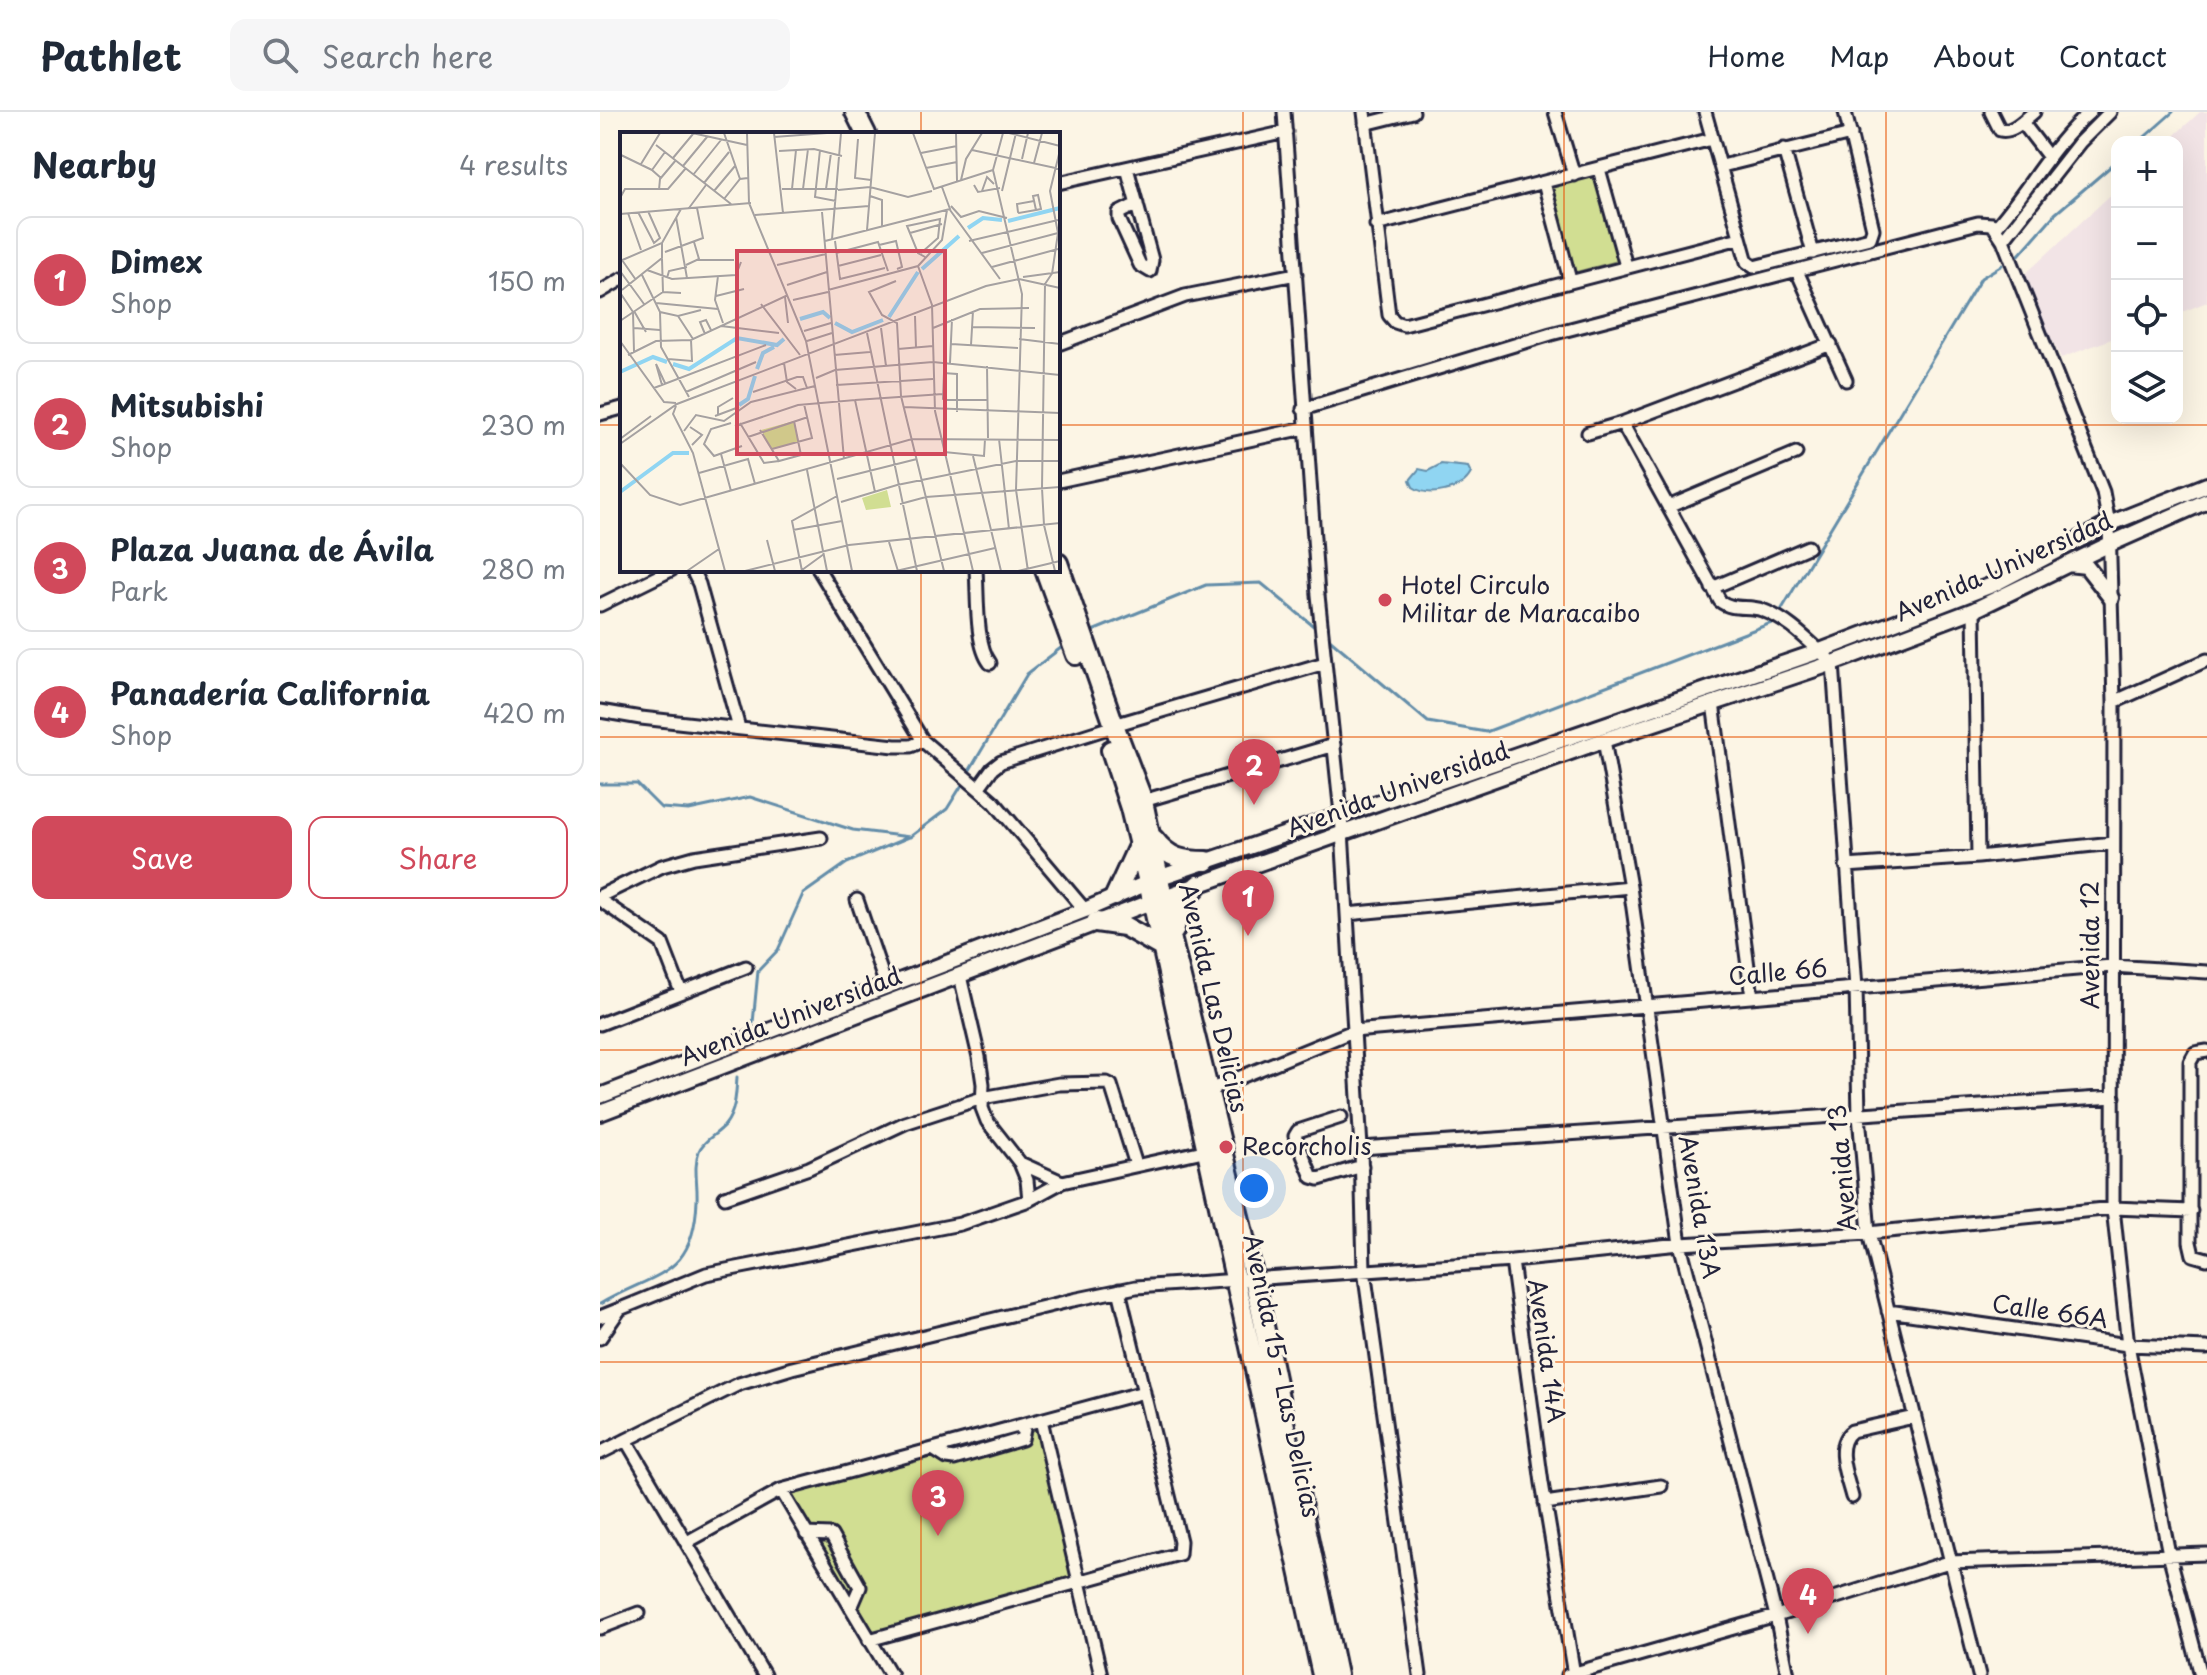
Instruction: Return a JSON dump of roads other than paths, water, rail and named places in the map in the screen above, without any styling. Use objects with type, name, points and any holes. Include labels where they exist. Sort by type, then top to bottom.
[{"type":"main road","points":[[855,112],[865,132]]},
{"type":"main road","points":[[867,112],[876,132]]},
{"type":"main road","points":[[1046,572],[1070,623]]},
{"type":"main road","points":[[1060,572],[1070,623]]},
{"type":"main road","name":"Avenida Las Delicias","points":[[1070,623],[1109,727],[1143,801],[1145,840],[1167,944],[1209,1090],[1254,1278],[1337,1675]]},
{"type":"main road","points":[[1109,727],[1145,840],[1182,861],[1207,861]]},
{"type":"main road","points":[[1115,896],[1145,840]]},
{"type":"main road","points":[[1090,916],[1167,944],[1181,904],[1198,885]]},
{"type":"main road","name":"Avenida 15 - Las Delicias","points":[[1167,944],[1234,1279],[1322,1675]]},
{"type":"street","points":[[1284,112],[1303,409],[1321,629],[1341,814],[1362,1166],[1364,1270],[1420,1675]]},
{"type":"street","points":[[1413,112],[1364,118],[1389,315],[1395,322],[1404,325],[1740,238]]},
{"type":"street","points":[[1555,112],[1574,175]]},
{"type":"street","points":[[1705,112],[1747,262],[1754,267],[1870,238],[1873,229],[1845,112]]},
{"type":"street","points":[[1991,112],[2000,130],[2004,131],[2009,131],[2034,112]]},
{"type":"street","points":[[1303,409],[1551,334],[1978,223],[1992,224],[1995,228],[2061,139],[2090,112]]},
{"type":"street","points":[[2003,240],[2080,142],[2110,112]]},
{"type":"street","points":[[2022,122],[2048,156]]},
{"type":"street","points":[[1060,183],[1286,132]]},
{"type":"street","points":[[1722,166],[1851,134]]},
{"type":"street","points":[[1376,225],[1712,139]]},
{"type":"street","points":[[1784,149],[1813,253]]},
{"type":"street","points":[[1127,168],[1137,204],[1152,260],[1150,271],[1140,265],[1119,219],[1121,211],[1137,204]]},
{"type":"street","points":[[1599,169],[1626,266]]},
{"type":"street","points":[[1544,183],[1570,280]]},
{"type":"street","name":"Avenida 12","points":[[1995,228],[2003,240],[2103,492],[2109,524],[2114,702],[2113,1208],[2128,1345],[2169,1554],[2202,1662],[2201,1675]]},
{"type":"street","points":[[1797,271],[1846,380]]},
{"type":"street","points":[[1060,343],[1185,296],[1296,274]]},
{"type":"street","points":[[600,292],[620,280]]},
{"type":"street","points":[[1588,433],[1831,344]]},
{"type":"street","points":[[600,414],[620,409]]},
{"type":"street","points":[[1622,423],[1720,601],[1727,607],[1763,611],[1783,621],[1833,663]]},
{"type":"street","points":[[1060,481],[1305,428]]},
{"type":"street","points":[[1668,507],[1796,453]]},
{"type":"street","name":"Avenida Universidad","points":[[601,1105],[960,976],[1090,916],[1115,896],[1154,880],[1820,651],[1992,585],[2109,524],[2207,485]]},
{"type":"street","name":"Avenida Universidad","points":[[601,1105],[886,986],[1090,916],[1158,899],[1604,740],[1833,663],[1974,610],[2207,501]]},
{"type":"street","points":[[1712,588],[1808,547]]},
{"type":"street","points":[[2067,564],[2086,566],[2111,598]]},
{"type":"street","points":[[600,605],[667,572]]},
{"type":"street","points":[[693,572],[739,728]]},
{"type":"street","points":[[820,572],[923,741],[976,784],[1090,916]]},
{"type":"street","points":[[976,572],[984,656],[990,663]]},
{"type":"street","points":[[1974,610],[1978,857]]},
{"type":"street","points":[[2114,702],[2207,660]]},
{"type":"street","points":[[976,784],[1001,762],[1325,661]]},
{"type":"street","name":"Avenida 13","points":[[1833,663],[1856,988],[1859,1115],[1869,1233],[1979,1675]]},
{"type":"street","points":[[1713,703],[1752,997]]},
{"type":"street","points":[[600,711],[895,746],[911,746],[923,741]]},
{"type":"street","name":"Avenida 13A","points":[[1604,740],[1630,887],[1680,1244],[1776,1616],[1788,1675]]},
{"type":"street","points":[[1143,801],[1334,745]]},
{"type":"street","points":[[681,992],[662,943],[600,898],[662,866],[694,857],[821,838]]},
{"type":"street","points":[[1846,866],[2113,843]]},
{"type":"street","points":[[1347,914],[1630,887]]},
{"type":"street","points":[[857,900],[886,986]]},
{"type":"street","name":"Calle 66","points":[[1209,1090],[1353,1031],[2112,966],[2207,972]]},
{"type":"street","points":[[600,1024],[746,967]]},
{"type":"street","points":[[960,976],[979,1057],[982,1108],[987,1121],[1020,1163],[1027,1180],[1029,1200]]},
{"type":"street","points":[[2207,1051],[2195,1053],[2190,1062],[2190,1242],[2193,1255],[2207,1259]]},
{"type":"street","points":[[725,1197],[809,1168],[905,1123],[982,1098],[1059,1084],[1107,1083],[1114,1091],[1136,1165]]},
{"type":"street","points":[[1361,1148],[2114,1097]]},
{"type":"street","points":[[1341,1117],[1298,1131],[1295,1136],[1312,1177],[1319,1179],[1362,1166]]},
{"type":"street","points":[[600,1317],[706,1274],[960,1224],[1029,1200],[1062,1182],[1208,1150]]},
{"type":"street","points":[[1020,1163],[1062,1182]]},
{"type":"street","points":[[1512,1261],[1680,1244],[1869,1233],[2113,1208],[2191,1211]]},
{"type":"street","name":"Avenida 14A","points":[[600,1453],[739,1384],[792,1368],[1119,1290],[1234,1279],[1512,1261],[1572,1674]]},
{"type":"street","points":[[869,1640],[1179,1554],[1180,1541],[1119,1290]]},
{"type":"street","points":[[600,1338],[620,1309]]},
{"type":"street","name":"Calle 66A","points":[[1888,1311],[2128,1345],[2207,1348]]},
{"type":"street","points":[[687,1542],[781,1490],[1144,1392]]},
{"type":"street","points":[[1852,1497],[1841,1447],[1844,1437],[1852,1431],[1914,1417]]},
{"type":"street","points":[[1041,1420],[1101,1675]]},
{"type":"street","points":[[626,1440],[764,1675]]},
{"type":"street","points":[[1545,1503],[1661,1486]]},
{"type":"street","points":[[781,1490],[891,1675]]},
{"type":"street","points":[[806,1534],[831,1535],[835,1539],[860,1587],[851,1608]]},
{"type":"street","points":[[1572,1674],[1776,1616],[1949,1562],[2207,1554]]},
{"type":"street","points":[[600,1628],[639,1613]]},
{"type":"water","points":[[1441,464],[1468,467],[1471,473],[1460,484],[1445,491],[1428,492],[1413,487],[1410,480],[1419,469],[1428,471]]},
{"type":"waterway","points":[[2146,136],[2173,112]]},
{"type":"waterway","points":[[2019,255],[2055,214],[2111,166]]},
{"type":"waterway","points":[[1326,636],[1428,722],[1486,732],[1774,622],[1981,278],[2002,265]]},
{"type":"waterway","points":[[1090,632],[1206,585],[1261,583],[1317,629]]},
{"type":"waterway","points":[[968,773],[1027,674],[1066,644]]},
{"type":"waterway","points":[[600,784],[637,784],[661,808],[689,810],[750,797],[853,830],[910,837],[947,809],[965,780]]},
{"type":"waterway","points":[[753,1023],[758,971],[778,950],[803,894],[847,863],[909,837]]},
{"type":"waterway","points":[[600,1304],[668,1269],[688,1245],[694,1226],[699,1151],[729,1120],[735,1102],[737,1077]]},
{"type":"place","name":"Hotel Circulo Militar de Maracaibo","points":[[1385,600]]},
{"type":"place","name":"Mitsubishi","points":[[1254,805]]},
{"type":"place","name":"Dimex","points":[[1248,936]]},
{"type":"place","name":"Recorcholis","points":[[1226,1147]]},
{"type":"place","name":"Plaza Juana de Ávila","points":[[938,1536]]},
{"type":"place","name":"Panadería California","points":[[1808,1634]]}]
